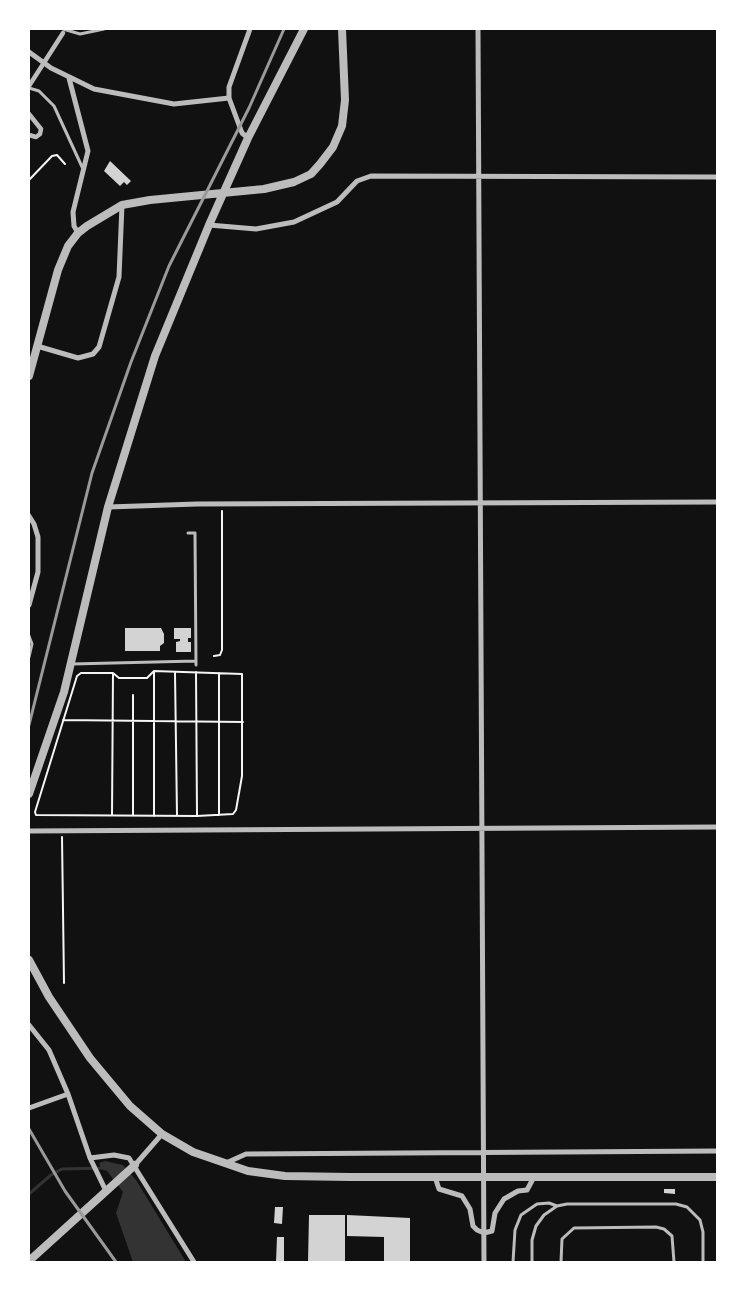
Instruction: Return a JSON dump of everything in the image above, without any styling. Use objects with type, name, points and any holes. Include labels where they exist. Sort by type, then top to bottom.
[{"type":"street","points":[[248,138],[242,133],[229,98],[229,87],[250,29]]},
{"type":"street","points":[[29,794],[64,692],[108,507],[155,356],[248,138],[304,29]]},
{"type":"street","points":[[29,376],[58,270],[68,246],[78,233],[101,216],[122,205],[150,200],[272,188],[311,174],[334,147],[342,126],[345,100],[342,29]]},
{"type":"street","points":[[478,29],[484,1262]]},
{"type":"street","points":[[29,87],[64,31]]},
{"type":"street","points":[[29,52],[36,59],[69,78],[94,89],[174,104],[229,98]]},
{"type":"street","points":[[69,78],[88,151],[73,212],[74,226],[78,233]]},
{"type":"street","points":[[29,114],[41,131],[36,137],[29,134]]},
{"type":"street","points":[[209,226],[256,230],[294,222],[337,202],[357,181],[371,176],[478,178],[717,177]]},
{"type":"street","points":[[37,346],[78,358],[93,354],[99,347],[119,277],[122,205]]},
{"type":"street","points":[[108,507],[222,504],[717,502]]},
{"type":"street","points":[[29,516],[38,537],[38,572],[29,605]]},
{"type":"street","points":[[29,831],[717,828]]},
{"type":"street","points":[[29,960],[31,975],[90,1058],[118,1093],[162,1134],[193,1152],[225,1164],[248,1171],[285,1176],[501,1178],[717,1176]]},
{"type":"street","points":[[29,1025],[49,1050],[68,1094],[95,1171],[106,1191]]},
{"type":"street","points":[[29,1108],[68,1094]]},
{"type":"street","points":[[29,1261],[115,1184],[162,1134]]},
{"type":"street","points":[[225,1164],[246,1154],[717,1151]]},
{"type":"street","points":[[91,1161],[114,1154],[129,1158],[132,1167],[194,1262]]},
{"type":"street","points":[[435,1177],[439,1189],[462,1196],[470,1209],[473,1226],[484,1233],[492,1230],[495,1213],[504,1198],[518,1191],[527,1190],[534,1177]]},
{"type":"lane","points":[[64,31],[80,34],[104,29]]},
{"type":"lane","points":[[29,87],[39,91],[54,106],[83,169]]},
{"type":"lane","points":[[71,664],[196,663],[195,533],[188,533]]},
{"type":"lane","points":[[29,636],[32,644],[29,657]]},
{"type":"lane","points":[[513,1262],[515,1230],[520,1215],[536,1204],[549,1203],[557,1206]]},
{"type":"lane","points":[[532,1262],[532,1240],[536,1226],[544,1215],[557,1206],[567,1204],[682,1205],[696,1215],[702,1226],[703,1262]]},
{"type":"lane","points":[[560,1262],[562,1239],[574,1228],[656,1227],[664,1229],[672,1236],[674,1262]]},
{"type":"path","points":[[29,180],[52,156],[56,155],[66,164]]},
{"type":"path","points":[[214,656],[220,655],[222,650],[222,504]]},
{"type":"path","points":[[154,671],[242,674],[242,776],[236,810],[233,814],[197,816],[36,815],[35,812],[77,676],[81,673],[113,672],[119,678],[147,678],[154,671]]},
{"type":"path","points":[[154,671],[154,816]]},
{"type":"path","points":[[112,816],[113,672]]},
{"type":"path","points":[[175,673],[178,816]]},
{"type":"path","points":[[219,673],[219,815]]},
{"type":"path","points":[[197,676],[197,816]]},
{"type":"path","points":[[132,695],[133,816]]},
{"type":"path","points":[[63,720],[243,722]]},
{"type":"path","points":[[62,831],[64,982]]},
{"type":"shaded area","points":[[105,1161],[123,1165],[136,1180],[186,1262],[133,1262],[116,1213],[123,1192],[107,1171],[101,1169],[99,1163]]},
{"type":"building","points":[[110,161],[131,181],[127,185],[124,182],[120,186],[104,171]]},
{"type":"building","points":[[125,628],[161,628],[164,634],[164,643],[160,646],[160,651],[125,651]]},
{"type":"building","points":[[174,628],[191,628],[191,638],[188,638],[188,642],[191,642],[191,652],[176,652],[176,642],[180,641],[180,639],[174,639]]},
{"type":"building","points":[[664,1189],[675,1189],[675,1194],[664,1193]]},
{"type":"building","points":[[275,1207],[283,1207],[282,1224],[274,1223]]},
{"type":"building","points":[[309,1215],[345,1215],[345,1262],[308,1262]]},
{"type":"building","points":[[347,1215],[410,1218],[410,1262],[384,1262],[384,1237],[347,1236]]},
{"type":"building","points":[[277,1237],[284,1237],[284,1262],[276,1262]]},
{"type":"waterway","points":[[29,1194],[51,1175],[62,1169],[105,1168]]},
{"type":"railway","points":[[29,725],[92,473],[131,362],[169,266],[249,108],[284,29]]},
{"type":"railway","points":[[29,1129],[65,1191],[116,1262]]}]
